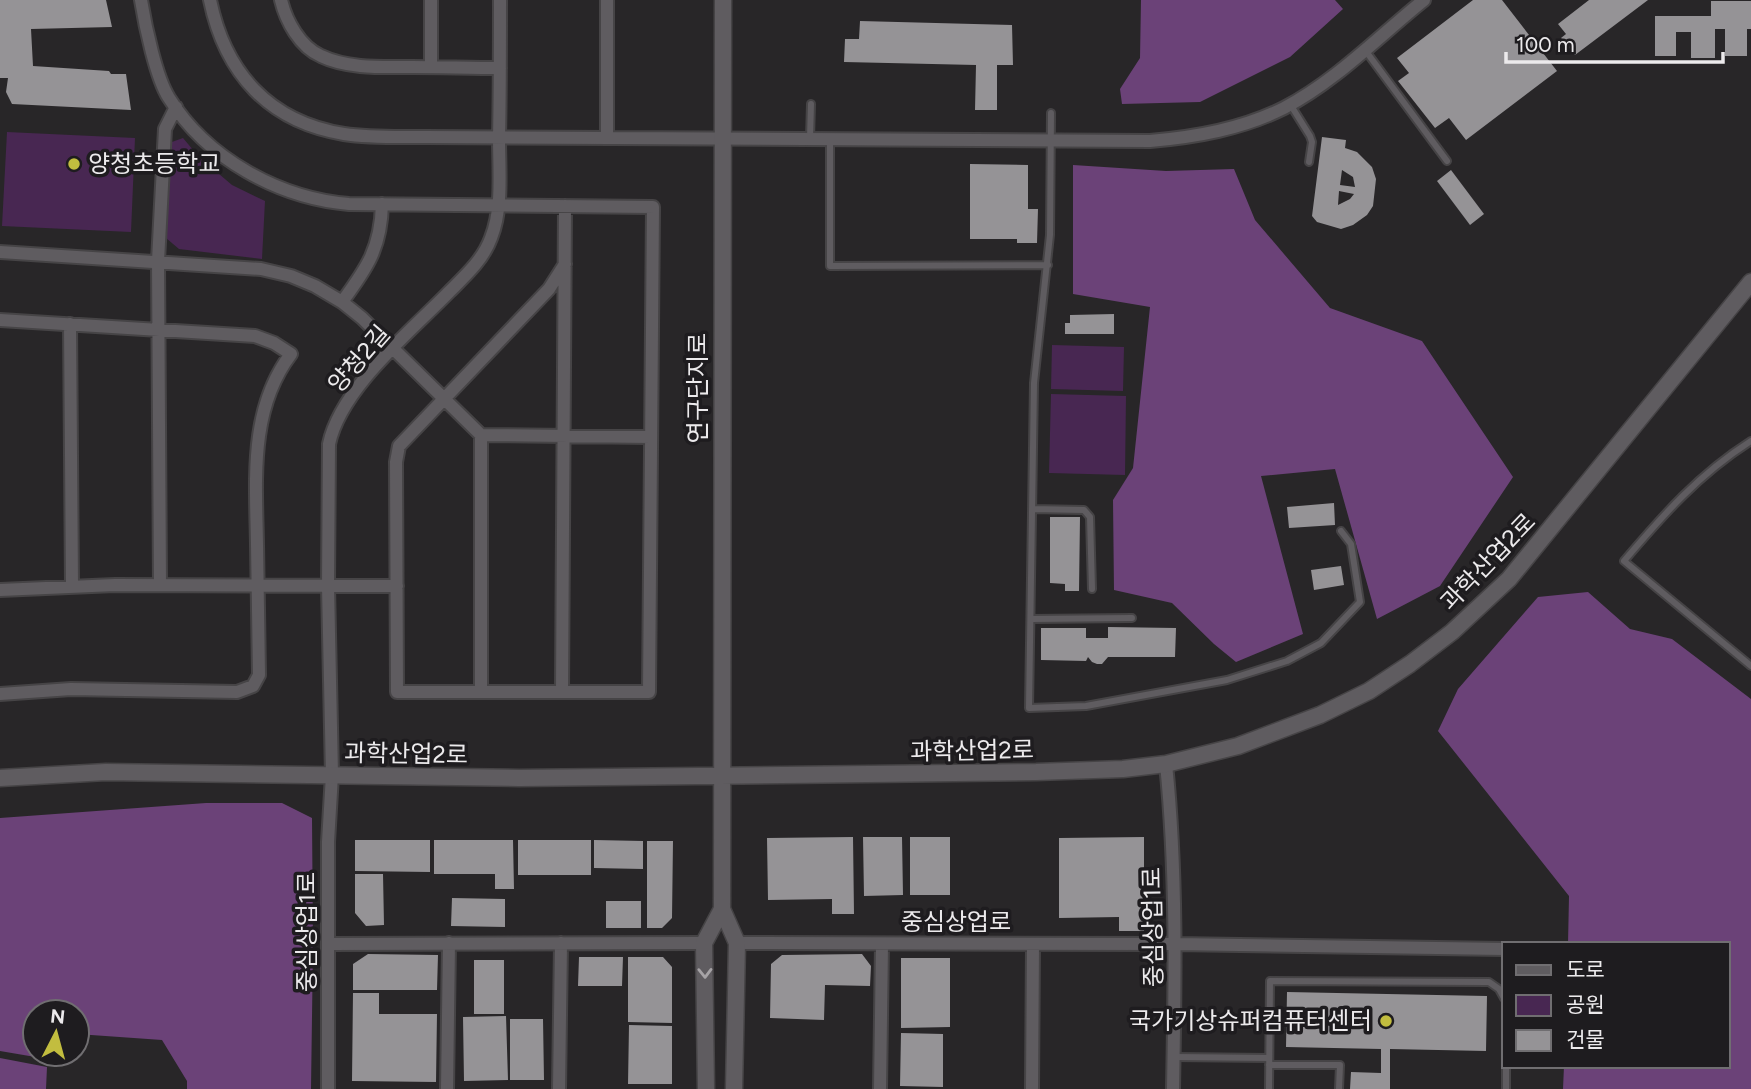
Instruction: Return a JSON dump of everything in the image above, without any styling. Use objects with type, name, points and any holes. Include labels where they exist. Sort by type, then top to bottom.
[{"type":"street","points":[[141,0],[167,96],[220,153],[276,187],[301,197],[326,202],[653,207],[649,692],[397,692],[396,462],[399,446],[549,289],[565,264]]},
{"type":"street","points":[[209,0],[219,34],[237,70],[273,107],[292,119],[346,135],[1050,141],[1150,141],[1189,138],[1255,120],[1290,104],[1322,83],[1419,2]]},
{"type":"street","points":[[281,0],[291,26],[303,42],[318,56],[341,64],[500,68]]},
{"type":"street","points":[[431,0],[431,67]]},
{"type":"street","name":"양청2길","points":[[332,775],[328,470],[333,428],[343,407],[360,383],[479,260],[491,239],[498,206],[500,0]]},
{"type":"street","points":[[607,0],[607,137]]},
{"type":"street","name":"연구단지로","points":[[722,777],[723,0]]},
{"type":"street","points":[[160,585],[158,261],[165,129],[176,107]]},
{"type":"street","points":[[342,302],[373,257],[379,239],[382,204]]},
{"type":"street","points":[[562,692],[565,206]]},
{"type":"street","points":[[0,252],[261,269],[291,276],[342,302],[481,435],[652,437]]},
{"type":"street","name":"과학산업2로","points":[[0,778],[106,772],[722,777],[1048,772],[1166,764],[1238,746],[1320,715],[1369,691],[1452,632],[1518,569],[1751,282]]},
{"type":"street","points":[[0,320],[255,336],[274,343],[291,354],[268,392],[258,435],[256,476],[259,675],[253,686],[237,692],[71,689],[0,694]]},
{"type":"street","points":[[70,324],[72,585]]},
{"type":"street","points":[[481,435],[481,692]]},
{"type":"street","points":[[0,590],[72,585],[397,586]]},
{"type":"street","name":"중심상업1로","points":[[1166,764],[1171,807],[1176,944],[1174,1089]]},
{"type":"street","name":"중심상업1로","points":[[328,1089],[328,842],[332,775]]},
{"type":"street","points":[[722,777],[722,909],[737,943],[734,1089]]},
{"type":"street","points":[[706,1089],[704,943],[722,909]]},
{"type":"street","points":[[447,1089],[449,943]]},
{"type":"street","points":[[559,1089],[561,943]]},
{"type":"street","points":[[328,944],[704,943]]},
{"type":"street","name":"중심상업로","points":[[737,943],[1176,944],[1502,949]]},
{"type":"street","points":[[880,1089],[882,944]]},
{"type":"street","points":[[1032,1089],[1033,945]]},
{"type":"lane","points":[[1364,49],[1447,161]]},
{"type":"lane","points":[[810,138],[811,104]]},
{"type":"lane","points":[[1290,104],[1312,142],[1309,162]]},
{"type":"lane","points":[[1051,113],[1050,235],[1035,366],[1029,708],[1086,706],[1227,680],[1287,661],[1321,643],[1360,602],[1351,544],[1341,531]]},
{"type":"lane","points":[[830,138],[830,266],[1048,265]]},
{"type":"lane","points":[[1751,442],[1732,453],[1675,501],[1623,561],[1751,666]]},
{"type":"lane","points":[[1032,509],[1084,510],[1090,517],[1092,589]]},
{"type":"lane","points":[[1031,619],[1132,618]]},
{"type":"lane","points":[[1269,1089],[1270,981],[1489,982],[1502,994]]},
{"type":"lane","points":[[1174,1057],[1340,1065],[1339,1089]]},
{"type":"lane","points":[[1506,1068],[1506,1089]]},
{"type":"green space","points":[[7,132],[135,138],[131,232],[2,226]]},
{"type":"green space","points":[[183,138],[199,157],[232,185],[265,201],[262,259],[179,249],[166,238],[169,143]]},
{"type":"green space","points":[[1052,345],[1124,347],[1123,391],[1051,389]]},
{"type":"green space","points":[[1051,394],[1126,396],[1125,475],[1049,473]]},
{"type":"shaded area","points":[[1141,0],[1335,0],[1343,9],[1290,57],[1200,102],[1122,104],[1120,89],[1140,58]]},
{"type":"shaded area","points":[[1073,165],[1166,171],[1234,169],[1255,220],[1330,308],[1422,341],[1513,477],[1440,586],[1377,619],[1335,469],[1261,476],[1303,634],[1236,662],[1172,603],[1114,590],[1113,500],[1133,468],[1150,307],[1073,294]]},
{"type":"shaded area","points":[[1588,592],[1630,629],[1672,639],[1751,699],[1751,1089],[1563,1089],[1564,1068],[1730,1068],[1730,942],[1568,942],[1569,896],[1438,731],[1458,689],[1538,597]]},
{"type":"shaded area","points":[[206,803],[282,803],[312,818],[311,1089],[187,1089],[187,1081],[162,1040],[91,1035],[91,998],[21,998],[21,1055],[0,1051],[0,818]]},
{"type":"shaded area","points":[[0,1058],[21,1062],[21,1068],[47,1068],[46,1089],[0,1089]]},
{"type":"building","points":[[0,0],[106,0],[112,27],[31,29],[33,66],[126,74],[131,110],[12,104],[6,92],[8,78],[0,78]]},
{"type":"building","points":[[1473,0],[1502,0],[1557,71],[1466,140],[1449,118],[1435,128],[1398,81],[1409,73],[1397,58]]},
{"type":"building","points":[[1589,0],[1648,0],[1575,55],[1561,38],[1566,34],[1558,24]]},
{"type":"building","points":[[1711,1],[1751,1],[1747,56],[1725,56],[1725,29],[1715,29],[1715,58],[1691,58],[1691,32],[1676,32],[1676,56],[1655,56],[1655,16],[1711,16]]},
{"type":"building","points":[[860,21],[1012,25],[1013,65],[997,65],[997,110],[975,110],[976,65],[844,62],[845,39],[859,39]]},
{"type":"building","points":[[1322,137],[1346,140],[1345,148],[1357,152],[1372,167],[1376,179],[1373,206],[1367,215],[1353,225],[1341,229],[1317,222],[1312,216]],"holes":[[[1342,170],[1353,177],[1355,187],[1340,185]],[[1339,191],[1354,194],[1338,205]]]},
{"type":"building","points":[[970,164],[1028,165],[1028,209],[1038,209],[1037,243],[1017,243],[1017,239],[970,239]]},
{"type":"building","points":[[1451,170],[1484,214],[1470,225],[1437,181]]},
{"type":"building","points":[[1114,314],[1114,334],[1065,334],[1065,323],[1070,323],[1070,315]]},
{"type":"building","points":[[1334,503],[1335,525],[1289,528],[1287,507]]},
{"type":"building","points":[[1050,517],[1080,517],[1079,591],[1065,591],[1065,584],[1050,583]]},
{"type":"building","points":[[1341,566],[1344,585],[1314,590],[1311,570]]},
{"type":"building","points":[[1108,627],[1176,628],[1175,657],[1108,657],[1102,664],[1092,662],[1088,657],[1086,661],[1041,660],[1041,628],[1086,628],[1086,638],[1108,638]]},
{"type":"building","points":[[853,837],[854,914],[832,914],[832,899],[768,900],[767,838]]},
{"type":"building","points":[[863,837],[902,837],[903,895],[864,896]]},
{"type":"building","points":[[910,837],[950,837],[950,895],[910,895]]},
{"type":"building","points":[[1144,837],[1144,931],[1119,931],[1119,917],[1059,918],[1059,838]]},
{"type":"building","points":[[355,840],[430,840],[430,872],[355,871]]},
{"type":"building","points":[[434,840],[513,840],[514,889],[495,889],[495,874],[434,874]]},
{"type":"building","points":[[518,840],[591,840],[591,875],[518,875]]},
{"type":"building","points":[[594,840],[643,841],[643,869],[594,868]]},
{"type":"building","points":[[647,841],[673,841],[672,918],[662,928],[647,928]]},
{"type":"building","points":[[355,874],[383,874],[384,925],[366,926],[355,913]]},
{"type":"building","points":[[452,898],[505,899],[505,927],[451,926]]},
{"type":"building","points":[[606,901],[641,901],[641,928],[606,928]]},
{"type":"building","points":[[368,954],[438,955],[437,990],[353,990],[353,964]]},
{"type":"building","points":[[862,954],[871,966],[870,986],[825,985],[824,1020],[770,1018],[771,964],[782,955]]},
{"type":"building","points":[[579,957],[623,957],[622,986],[578,986]]},
{"type":"building","points":[[628,957],[663,957],[672,967],[672,1023],[628,1022]]},
{"type":"building","points":[[901,958],[950,958],[950,1027],[901,1028]]},
{"type":"building","points":[[474,960],[504,960],[504,1014],[474,1014]]},
{"type":"building","name":"국가기상슈퍼컴퓨터센터","points":[[1287,992],[1487,996],[1486,1051],[1390,1049],[1390,1089],[1350,1089],[1351,1072],[1381,1073],[1381,1049],[1286,1047]]},
{"type":"building","points":[[353,993],[379,993],[379,1014],[437,1014],[436,1082],[352,1081]]},
{"type":"building","points":[[506,1016],[508,1080],[464,1081],[463,1017]]},
{"type":"building","points":[[510,1019],[543,1019],[544,1080],[510,1080]]},
{"type":"building","points":[[629,1025],[672,1026],[672,1084],[628,1084]]},
{"type":"building","points":[[901,1033],[943,1034],[943,1087],[900,1086]]},
{"type":"place","name":"양청초등학교","points":[[74,164]]},
{"type":"place","name":"국가기상슈퍼컴퓨터센터","points":[[1386,1021]]}]
